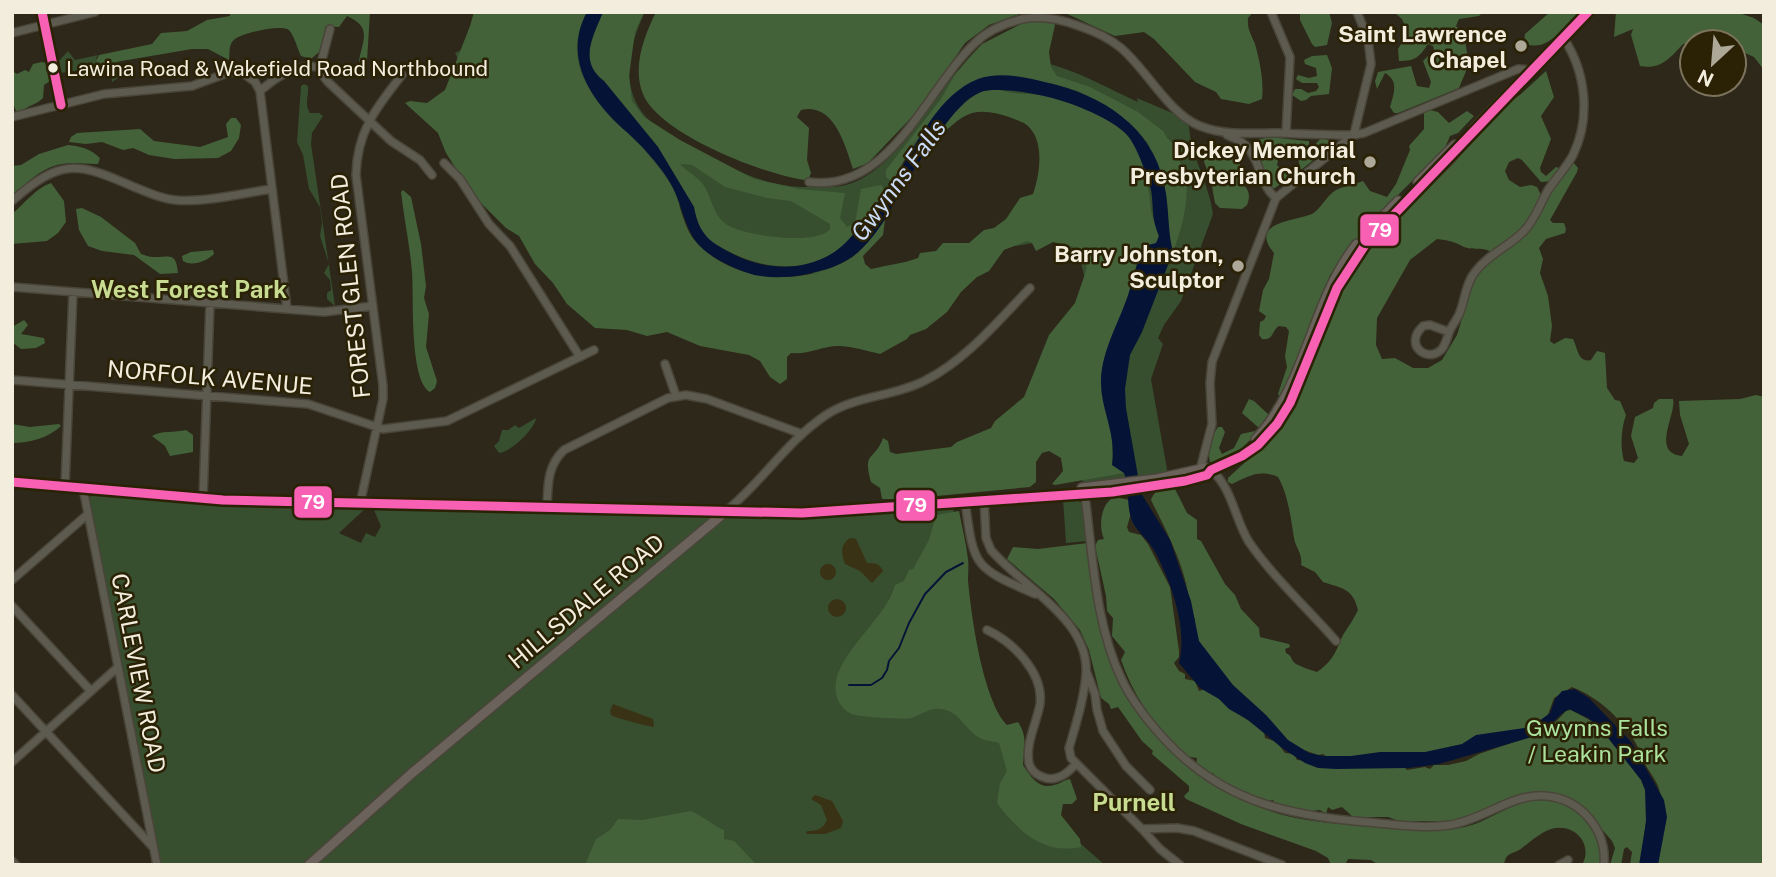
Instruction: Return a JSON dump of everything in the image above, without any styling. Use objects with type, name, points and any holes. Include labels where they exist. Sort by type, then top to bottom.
[{"type":"main road","points":[[1157,482],[1200,470],[1211,470],[1248,452],[1263,440],[1283,415],[1337,288],[1358,253],[1588,12]]},
{"type":"main road","points":[[12,482],[203,499],[822,512],[965,501],[992,496],[1110,489],[1195,479],[1208,475],[1211,470]]},
{"type":"main road","name":"HILLSDALE ROAD","points":[[309,865],[422,765],[726,512]]},
{"type":"street","points":[[42,12],[61,105]]},
{"type":"street","points":[[12,33],[95,12]]},
{"type":"street","points":[[1271,12],[1290,57],[1286,134]]},
{"type":"street","points":[[1200,470],[1212,424],[1212,362],[1276,198],[1353,135],[1371,64],[1368,39],[1357,12]]},
{"type":"street","points":[[808,182],[823,183],[846,179],[869,168],[898,140],[968,50],[983,36],[1020,20],[1046,17],[1076,24],[1114,42],[1178,111],[1198,125],[1223,133],[1248,147],[1270,194],[1276,198]]},
{"type":"street","points":[[330,29],[320,67],[321,73],[397,146],[420,160],[432,175]]},
{"type":"street","points":[[1449,332],[1423,326],[1414,343],[1420,350],[1432,354],[1443,349],[1459,316],[1474,273],[1487,259],[1528,227],[1576,148],[1583,121],[1584,97],[1577,61],[1564,38]]},
{"type":"street","points":[[260,91],[287,71],[306,66],[320,67]]},
{"type":"street","points":[[1223,133],[1364,133],[1518,69],[1533,71]]},
{"type":"street","points":[[12,117],[104,94],[192,86],[230,72],[243,73],[255,82],[260,91],[287,309]]},
{"type":"street","name":"FOREST GLEN ROAD","points":[[360,504],[383,386],[356,175],[359,147],[369,120],[402,75]]},
{"type":"street","points":[[444,163],[460,179],[489,224],[510,246],[580,357]]},
{"type":"street","points":[[12,201],[44,175],[54,170],[77,167],[101,173],[172,200],[196,200],[272,189]]},
{"type":"street","points":[[12,287],[324,312],[373,306]]},
{"type":"street","name":"HILLSDALE ROAD","points":[[726,512],[802,434],[828,414],[849,403],[917,384],[940,372],[959,358],[1030,288]]},
{"type":"street","points":[[65,486],[73,292]]},
{"type":"street","points":[[203,499],[210,303]]},
{"type":"street","name":"NORFOLK AVENUE","points":[[12,380],[315,405],[383,429],[447,421],[594,350]]},
{"type":"street","points":[[665,364],[676,396]]},
{"type":"street","points":[[547,507],[550,471],[564,450],[667,398],[676,396],[707,399],[802,434]]},
{"type":"street","points":[[1211,470],[1222,483],[1253,548],[1336,641]]},
{"type":"street","name":"CARLEVIEW ROAD","points":[[83,488],[157,865]]},
{"type":"street","points":[[1085,491],[1100,608],[1119,674],[1150,723],[1181,758],[1200,773],[1241,796],[1281,810],[1334,819],[1409,826],[1430,827],[1460,823],[1519,799],[1544,796],[1558,798],[1581,810],[1597,828],[1605,851],[1604,865]]},
{"type":"street","points":[[984,499],[986,538],[991,550],[1055,608],[1071,628],[1082,649],[1103,731],[1126,766],[1150,790]]},
{"type":"street","points":[[965,501],[970,539],[978,563],[994,575],[1042,597]]},
{"type":"street","points":[[12,580],[88,514]]},
{"type":"street","points":[[12,606],[90,690]]},
{"type":"street","points":[[987,630],[1013,645],[1039,688],[1040,704],[1028,755],[1030,767],[1038,775],[1052,779],[1064,774],[1076,764]]},
{"type":"street","points":[[12,761],[118,667]]},
{"type":"street","points":[[1086,672],[1069,748],[1071,758],[1160,849],[1180,865]]},
{"type":"street","points":[[12,695],[153,848]]},
{"type":"street","points":[[1142,829],[1177,828],[1194,831],[1282,865]]},
{"type":"street","points":[[1559,865],[1568,860]]},
{"type":"green space","points":[[230,12],[370,12],[367,61],[363,64],[359,61],[364,40],[363,29],[347,16],[339,27],[326,26],[319,52],[311,59],[301,56],[289,30],[278,28],[253,32],[235,39],[230,46],[229,60],[208,49],[192,49],[104,64],[96,61],[99,55],[152,44],[161,33],[187,31],[207,20],[230,16]]},
{"type":"green space","points":[[474,12],[587,12],[577,47],[584,78],[592,92],[668,180],[688,229],[697,243],[712,256],[749,273],[790,277],[831,268],[860,251],[885,220],[883,235],[863,256],[865,264],[871,269],[918,258],[920,253],[936,251],[943,243],[969,243],[984,230],[994,228],[1006,219],[1020,198],[1033,194],[1036,186],[1039,156],[1036,137],[1031,129],[1024,123],[1004,116],[977,112],[962,117],[936,137],[959,108],[986,90],[1050,97],[1086,109],[1119,128],[1133,142],[1141,160],[1158,237],[1158,241],[1136,265],[1130,291],[1103,364],[1101,380],[1112,437],[1112,465],[1124,473],[1055,485],[1052,484],[1063,471],[1061,458],[1049,451],[1042,453],[1036,462],[1036,482],[1030,487],[882,499],[880,488],[871,482],[869,461],[883,438],[888,441],[890,452],[896,454],[951,447],[991,428],[995,421],[1024,397],[1049,335],[1075,303],[1087,268],[1083,255],[1074,247],[1053,242],[1036,251],[1032,243],[1027,241],[1004,250],[989,271],[977,277],[961,292],[947,312],[926,329],[910,335],[880,354],[841,346],[791,353],[787,357],[787,379],[780,384],[770,377],[760,361],[749,355],[700,346],[667,332],[647,336],[627,330],[595,328],[567,304],[553,283],[535,264],[519,236],[506,228],[472,194],[446,153],[438,133],[405,103],[427,103],[445,90]]},
{"type":"green space","points":[[513,12],[645,12],[635,38],[629,66],[632,93],[646,117],[663,132],[695,150],[749,175],[781,184],[834,187],[860,180],[873,172],[897,149],[953,75],[970,67],[997,61],[1016,59],[1052,65],[1138,102],[1137,98],[1177,115],[1189,126],[1213,214],[1181,301],[1158,338],[1163,344],[1151,379],[1168,475],[1083,486],[1072,387],[1086,283],[1080,259],[1065,241],[1045,241],[980,252],[1054,194],[1070,122],[952,102],[899,166],[894,181],[823,278],[480,104],[455,53],[481,41]]},
{"type":"green space","points":[[603,12],[644,12],[635,32],[629,76],[632,101],[644,117],[680,140],[754,179],[799,189],[845,193],[840,218],[847,227],[855,223],[861,189],[881,185],[885,190],[865,220],[842,247],[813,263],[781,266],[749,260],[709,240],[699,227],[694,207],[658,147],[591,65],[590,48]],"holes":[[[680,164],[692,165],[725,187],[791,201],[830,224],[830,229],[823,234],[796,238],[747,232],[726,224],[714,209],[705,187]]]},
{"type":"green space","points":[[656,12],[1025,12],[989,25],[965,43],[929,99],[868,163],[853,169],[842,138],[830,119],[822,112],[801,110],[797,117],[809,128],[807,160],[811,173],[809,178],[804,180],[764,170],[714,150],[669,123],[653,109],[643,94],[639,63],[647,31]]},
{"type":"green space","points":[[1063,12],[1253,12],[1248,18],[1248,25],[1260,65],[1262,99],[1249,104],[1221,99],[1216,92],[1195,82],[1144,32],[1115,36]]},
{"type":"green space","points":[[1300,12],[1329,12],[1332,23],[1327,45],[1315,47],[1312,44],[1300,20]]},
{"type":"green space","points":[[1394,12],[1483,12],[1479,16],[1459,19],[1456,26],[1464,35],[1469,64],[1459,88],[1398,113],[1394,113],[1390,107],[1394,84],[1385,73],[1377,89],[1375,81],[1378,72],[1411,66],[1417,86],[1429,88],[1431,82],[1423,61],[1428,56],[1433,59],[1436,57],[1433,46],[1428,44],[1416,57],[1399,61],[1398,49],[1408,33],[1402,19]]},
{"type":"green space","points":[[1550,12],[1579,12],[1548,42],[1540,45],[1524,43],[1525,34]]},
{"type":"green space","points":[[1616,12],[1736,12],[1754,18],[1764,25],[1764,70],[1754,57],[1748,54],[1748,28],[1678,28],[1678,49],[1659,64],[1647,67],[1640,66],[1631,35],[1633,29],[1614,37]]},
{"type":"green space","points":[[1025,22],[1052,22],[1055,25],[1049,52],[1051,67],[1057,76],[1090,87],[1138,112],[1163,131],[1179,149],[1186,181],[1186,198],[1173,252],[1166,193],[1148,143],[1130,123],[1113,111],[1078,91],[1053,84],[1029,79],[954,94],[914,143],[892,182],[886,177],[886,170],[968,59],[982,44]]},
{"type":"green space","points":[[68,51],[75,60],[98,55],[96,59],[104,64],[118,62],[118,78],[112,82],[111,71],[101,67],[60,73],[58,62]]},
{"type":"green space","points":[[1327,55],[1332,68],[1329,94],[1311,96],[1301,101],[1292,95],[1295,89],[1308,93],[1316,91],[1319,87],[1317,83],[1302,83],[1296,79],[1298,75],[1309,78],[1317,76],[1316,68],[1305,64],[1304,60],[1312,56]]},
{"type":"green space","points":[[46,63],[50,81],[44,85],[43,98],[22,111],[16,111],[12,101],[12,71],[17,74],[25,70],[29,72],[33,64]]},
{"type":"green space","points":[[1546,71],[1554,97],[1541,116],[1551,139],[1540,168],[1546,176],[1556,167],[1562,169],[1553,181],[1541,182],[1522,160],[1518,158],[1509,162],[1505,171],[1509,180],[1520,187],[1537,187],[1542,197],[1524,228],[1493,253],[1437,239],[1410,260],[1377,318],[1376,345],[1382,359],[1395,358],[1413,368],[1428,368],[1442,360],[1457,335],[1476,273],[1488,260],[1517,240],[1573,162],[1578,168],[1577,172],[1550,220],[1553,223],[1564,223],[1565,233],[1546,239],[1539,248],[1543,259],[1540,273],[1548,296],[1552,326],[1550,341],[1554,344],[1565,338],[1573,339],[1579,354],[1587,360],[1591,360],[1597,351],[1605,353],[1607,388],[1615,400],[1620,401],[1626,415],[1622,438],[1624,461],[1634,463],[1638,458],[1631,436],[1635,417],[1653,408],[1659,399],[1673,399],[1666,441],[1673,453],[1682,456],[1689,444],[1680,415],[1679,401],[1740,399],[1756,395],[1764,397],[1764,865],[1658,865],[1661,811],[1657,784],[1624,726],[1595,699],[1572,687],[1554,698],[1547,717],[1531,729],[1440,755],[1329,758],[1293,746],[1201,655],[1193,625],[1195,619],[1189,610],[1186,582],[1173,546],[1151,500],[1161,489],[1175,489],[1187,513],[1197,520],[1197,539],[1201,541],[1225,584],[1235,595],[1241,609],[1259,628],[1260,637],[1289,644],[1290,647],[1285,649],[1286,653],[1296,664],[1306,668],[1317,672],[1328,663],[1358,610],[1353,597],[1341,588],[1323,582],[1315,572],[1301,565],[1287,499],[1278,477],[1260,474],[1232,484],[1228,482],[1228,478],[1268,441],[1349,269],[1383,229],[1506,105]]},
{"type":"green space","points":[[301,86],[308,86],[308,110],[323,116],[312,133],[311,144],[329,263],[320,236],[320,207],[309,189],[303,155],[297,142]]},
{"type":"green space","points":[[1430,110],[1438,112],[1449,123],[1467,111],[1474,116],[1458,133],[1450,136],[1445,148],[1386,207],[1330,275],[1281,398],[1278,394],[1287,367],[1285,356],[1289,331],[1286,327],[1279,326],[1269,339],[1262,339],[1259,335],[1260,322],[1266,316],[1259,311],[1274,253],[1267,243],[1270,229],[1277,224],[1312,214],[1336,190],[1363,181],[1370,191],[1387,197],[1396,184],[1410,150],[1409,146],[1424,129],[1424,113]]},
{"type":"green space","points":[[231,118],[236,118],[241,125],[239,138],[231,151],[218,158],[174,159],[149,155],[133,148],[123,150],[102,142],[69,142],[77,133],[140,129],[154,141],[200,147],[228,137],[226,124]]},
{"type":"green space","points":[[1269,137],[1309,141],[1309,147],[1312,148],[1321,138],[1336,142],[1301,170],[1294,153],[1288,151],[1279,155],[1277,165],[1292,177],[1273,189],[1253,148],[1257,140]]},
{"type":"green space","points":[[68,145],[93,152],[100,158],[98,164],[50,167],[12,196],[12,166],[21,165],[39,154]]},
{"type":"green space","points":[[1216,147],[1219,159],[1232,158],[1240,161],[1240,182],[1249,195],[1247,205],[1242,209],[1220,208],[1215,203],[1203,159],[1205,154],[1214,153]]},
{"type":"green space","points":[[51,183],[64,201],[66,222],[58,233],[47,241],[12,244],[12,214],[35,192]]},
{"type":"green space","points":[[403,190],[411,197],[421,244],[426,286],[424,298],[429,314],[426,347],[437,381],[430,392],[423,384],[416,355],[412,272],[401,192]]},
{"type":"green space","points":[[82,208],[101,217],[135,243],[141,254],[173,258],[178,273],[160,274],[134,255],[102,251],[88,246],[79,230],[76,209]]},
{"type":"green space","points":[[213,250],[214,254],[203,261],[183,261],[182,256],[191,252]]},
{"type":"green space","points":[[329,264],[335,306],[327,299],[327,293],[331,290],[330,280],[324,273]]},
{"type":"green space","points":[[24,320],[28,325],[21,334],[44,338],[45,343],[36,348],[21,349],[12,342],[12,327]]},
{"type":"green space","points":[[1249,399],[1269,415],[1274,404],[1278,403],[1258,432],[1241,449],[1216,462],[1210,462],[1211,444],[1218,427],[1222,427],[1225,432],[1219,448],[1222,454],[1234,448],[1241,434],[1259,428],[1242,413]]},
{"type":"green space","points":[[536,418],[522,439],[510,449],[499,453],[494,446],[499,441],[502,430],[508,430],[515,425],[519,428]]},
{"type":"green space","points":[[12,424],[30,427],[61,426],[38,439],[12,443]]},
{"type":"green space","points":[[186,430],[193,435],[193,452],[170,456],[165,446],[152,436],[160,433]]},
{"type":"green space","points":[[94,494],[203,504],[366,508],[339,533],[361,543],[366,533],[375,537],[381,526],[373,508],[797,518],[953,507],[970,629],[978,663],[1012,752],[1056,816],[1081,844],[1105,865],[160,865],[90,501]]},
{"type":"green space","name":"Gwynns Falls / Leakin Park","points":[[1115,497],[1129,500],[1129,532],[1141,535],[1148,544],[1170,587],[1179,651],[1179,657],[1174,663],[1179,671],[1185,674],[1185,679],[1195,681],[1199,691],[1206,689],[1264,732],[1265,738],[1277,742],[1285,753],[1294,754],[1297,760],[1397,768],[1403,766],[1407,770],[1425,767],[1430,769],[1434,765],[1466,761],[1547,731],[1566,711],[1571,710],[1597,724],[1649,793],[1641,865],[1630,865],[1632,852],[1627,847],[1624,849],[1621,865],[1610,865],[1615,848],[1612,841],[1585,810],[1553,794],[1455,821],[1399,821],[1388,817],[1353,817],[1342,807],[1332,810],[1328,807],[1326,814],[1320,810],[1304,812],[1275,805],[1273,800],[1264,802],[1261,797],[1235,790],[1221,782],[1213,773],[1208,774],[1196,766],[1197,758],[1187,756],[1181,751],[1143,705],[1121,660],[1125,652],[1112,636],[1113,618],[1107,611],[1095,546],[1098,540],[1104,539],[1101,521],[1104,509]]},
{"type":"green space","points":[[1076,498],[1082,504],[1087,541],[1066,543],[1063,499]]},
{"type":"green space","points":[[959,511],[968,559],[975,635],[991,697],[1007,725],[1018,722],[1021,727],[1025,743],[1023,765],[1032,777],[1044,786],[1070,779],[1077,799],[1072,804],[1063,804],[1061,815],[1080,839],[1081,847],[1067,849],[1043,844],[1014,823],[997,803],[1000,783],[1007,771],[999,743],[978,737],[957,716],[947,710],[937,709],[907,719],[864,716],[848,712],[838,700],[836,686],[839,671],[847,656],[890,599],[895,585],[904,581],[909,570],[913,569],[929,540],[936,515]]},
{"type":"green space","points":[[1088,543],[1100,622],[1113,667],[1142,717],[1180,759],[1202,776],[1252,804],[1279,814],[1324,822],[1412,830],[1464,827],[1523,803],[1552,801],[1575,811],[1592,829],[1600,852],[1601,865],[1582,865],[1585,850],[1580,836],[1559,828],[1543,833],[1508,855],[1504,865],[1379,865],[1371,860],[1348,859],[1345,865],[1331,865],[1328,858],[1316,851],[1241,824],[1186,799],[1184,796],[1189,791],[1189,786],[1152,754],[1153,751],[1142,741],[1118,707],[1111,709],[1101,698],[1089,650],[1080,630],[1054,599],[1007,559],[1013,547],[1038,549]]},
{"type":"green space","points":[[691,811],[724,830],[724,839],[734,841],[757,865],[585,865],[596,839],[610,830],[618,819],[642,820]]},
{"type":"sand","points":[[850,538],[856,539],[867,563],[877,564],[883,571],[872,583],[860,571],[845,564],[842,550],[844,543]]},
{"type":"sand","points":[[828,564],[834,566],[834,578],[828,580],[822,578],[820,572],[822,566]]},
{"type":"sand","points":[[833,599],[841,599],[846,608],[844,615],[833,617],[828,612],[828,604]]},
{"type":"sand","points":[[613,704],[653,719],[654,727],[611,715]]},
{"type":"sand","points":[[815,795],[832,801],[843,821],[841,828],[825,834],[806,834],[807,831],[822,827],[827,820],[821,805],[811,799]]},
{"type":"water","name":"Gwynns Falls","points":[[587,12],[603,12],[590,48],[591,65],[658,147],[694,207],[703,232],[728,252],[763,265],[805,264],[831,254],[842,246],[886,192],[941,107],[964,86],[978,79],[997,75],[1028,78],[1077,92],[1114,110],[1142,137],[1153,154],[1166,194],[1173,252],[1142,332],[1130,355],[1125,389],[1126,408],[1141,493],[1170,540],[1191,601],[1199,641],[1233,685],[1266,715],[1288,740],[1309,753],[1323,756],[1425,752],[1462,744],[1476,735],[1531,727],[1550,713],[1555,699],[1562,691],[1575,689],[1589,698],[1631,742],[1664,800],[1667,817],[1658,865],[1639,865],[1646,822],[1645,790],[1641,780],[1602,730],[1588,718],[1569,709],[1535,736],[1439,764],[1409,768],[1318,768],[1282,748],[1248,720],[1200,688],[1179,663],[1181,635],[1176,606],[1167,577],[1155,552],[1132,521],[1124,473],[1112,465],[1112,442],[1101,391],[1105,357],[1139,257],[1144,246],[1156,243],[1159,236],[1145,170],[1128,136],[1113,123],[1057,99],[1014,91],[981,92],[965,103],[951,118],[916,166],[868,243],[852,257],[835,266],[808,274],[759,276],[723,263],[697,243],[673,188],[663,172],[610,116],[590,90],[579,60],[578,44],[580,28]]},
{"type":"waterway","points":[[849,685],[871,685],[882,678],[925,594],[946,572],[963,563]]},
{"type":"transit line","name":"79","points":[[42,12],[61,105]]},
{"type":"transit line","name":"79","points":[[12,482],[223,500],[802,513],[1112,492],[1207,475],[1211,470],[1242,456],[1258,445],[1277,424],[1290,403],[1337,288],[1365,245],[1588,12]]},
{"type":"place","name":"Saint Lawrence Chapel","points":[[1521,46]]},
{"type":"place","name":"Lawina Road & Wakefield Road Northbound","points":[[53,68]]},
{"type":"place","name":"Dickey Memorial Presbyterian Church","points":[[1370,162]]},
{"type":"place","name":"Barry Johnston, Sculptor","points":[[1238,266]]},
{"type":"district","name":"West Forest Park","points":[[189,289]]},
{"type":"district","name":"Purnell","points":[[1134,802]]}]
